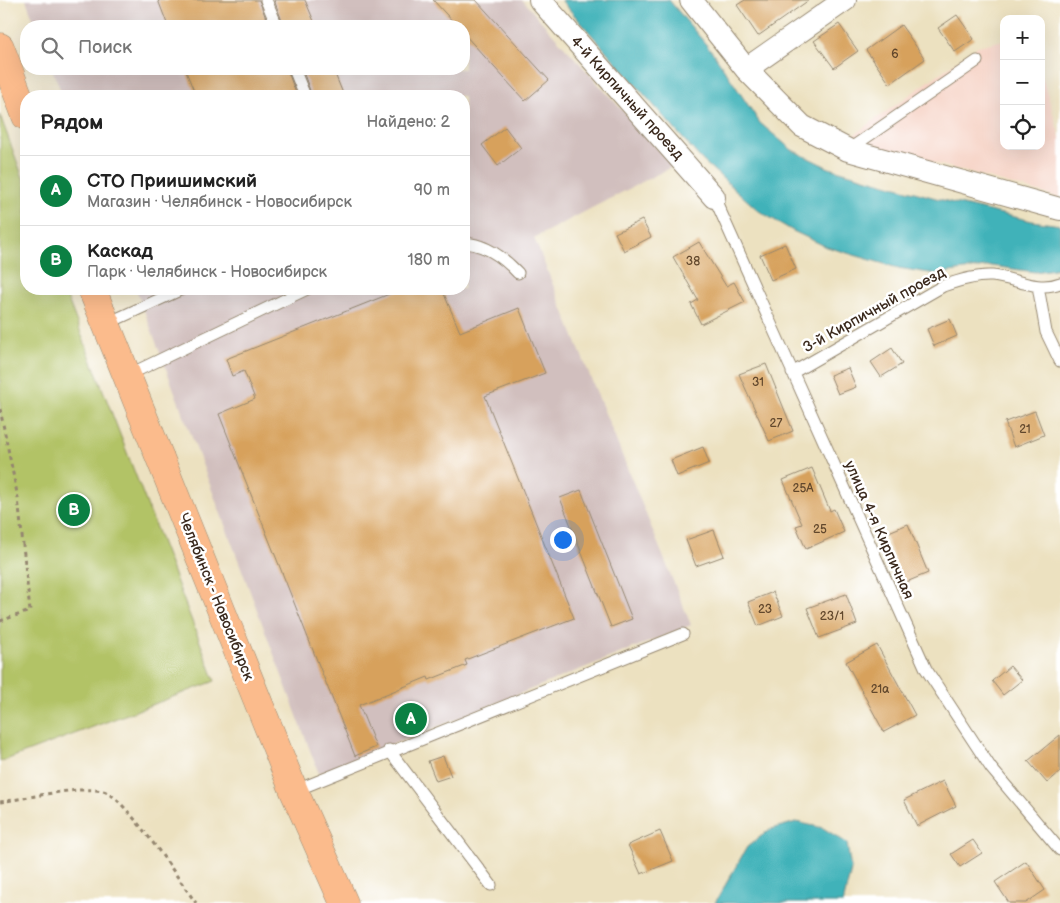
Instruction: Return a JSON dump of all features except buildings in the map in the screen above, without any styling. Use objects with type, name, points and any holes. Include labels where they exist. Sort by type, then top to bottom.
[{"type":"highway","points":[[0,47],[20,100]]},
{"type":"highway","name":"Челябинск - Новосибирск","points":[[94,295],[294,791],[344,903]]},
{"type":"street","name":"4-й Кирпичный проезд","points":[[540,0],[714,197]]},
{"type":"street","points":[[691,0],[746,69],[802,126],[848,150],[1060,209]]},
{"type":"street","points":[[746,69],[845,0]]},
{"type":"lane","points":[[266,0],[274,20]]},
{"type":"lane","points":[[848,150],[978,61]]},
{"type":"lane","points":[[296,75],[303,90]]},
{"type":"lane","name":"улица 4-я Кирпичная","points":[[714,197],[926,669],[992,768],[1060,850]]},
{"type":"lane","points":[[470,245],[488,250],[504,258],[518,273]]},
{"type":"lane","name":"3-й Кирпичный проезд","points":[[792,373],[942,286],[953,282],[989,276],[1038,286],[1060,283]]},
{"type":"lane","points":[[1038,286],[1046,332],[1060,361]]},
{"type":"lane","points":[[106,324],[169,295]]},
{"type":"lane","points":[[126,376],[295,295]]},
{"type":"lane","points":[[294,791],[389,750],[683,634]]},
{"type":"lane","points":[[389,750],[490,885]]},
{"type":"path","points":[[0,409],[18,498],[30,611],[0,621]]},
{"type":"path","points":[[0,802],[70,792],[105,791],[123,804],[196,903]]},
{"type":"shaded area","points":[[26,0],[522,0],[673,166],[534,238],[691,625],[319,774],[138,295],[470,295],[470,90],[61,90],[54,75],[470,75],[470,20],[34,20]]},
{"type":"shaded area","points":[[1000,41],[1000,150],[1045,150],[1045,86],[1060,138],[1060,198],[848,139],[978,46]]},
{"type":"green space","points":[[0,115],[20,170],[20,295],[66,295],[215,681],[0,762]]},
{"type":"water","points":[[561,0],[669,0],[714,54],[760,123],[792,150],[829,168],[950,202],[1032,221],[1060,225],[1060,268],[1035,272],[992,266],[936,274],[898,268],[827,247],[793,231],[759,211],[701,159]]},
{"type":"water","points":[[796,822],[823,828],[847,843],[851,870],[843,903],[715,903],[747,847],[769,830]]},
{"type":"place","name":"Каскад","points":[[74,510]]},
{"type":"place","name":"СТО Приишимский","points":[[411,719]]}]
